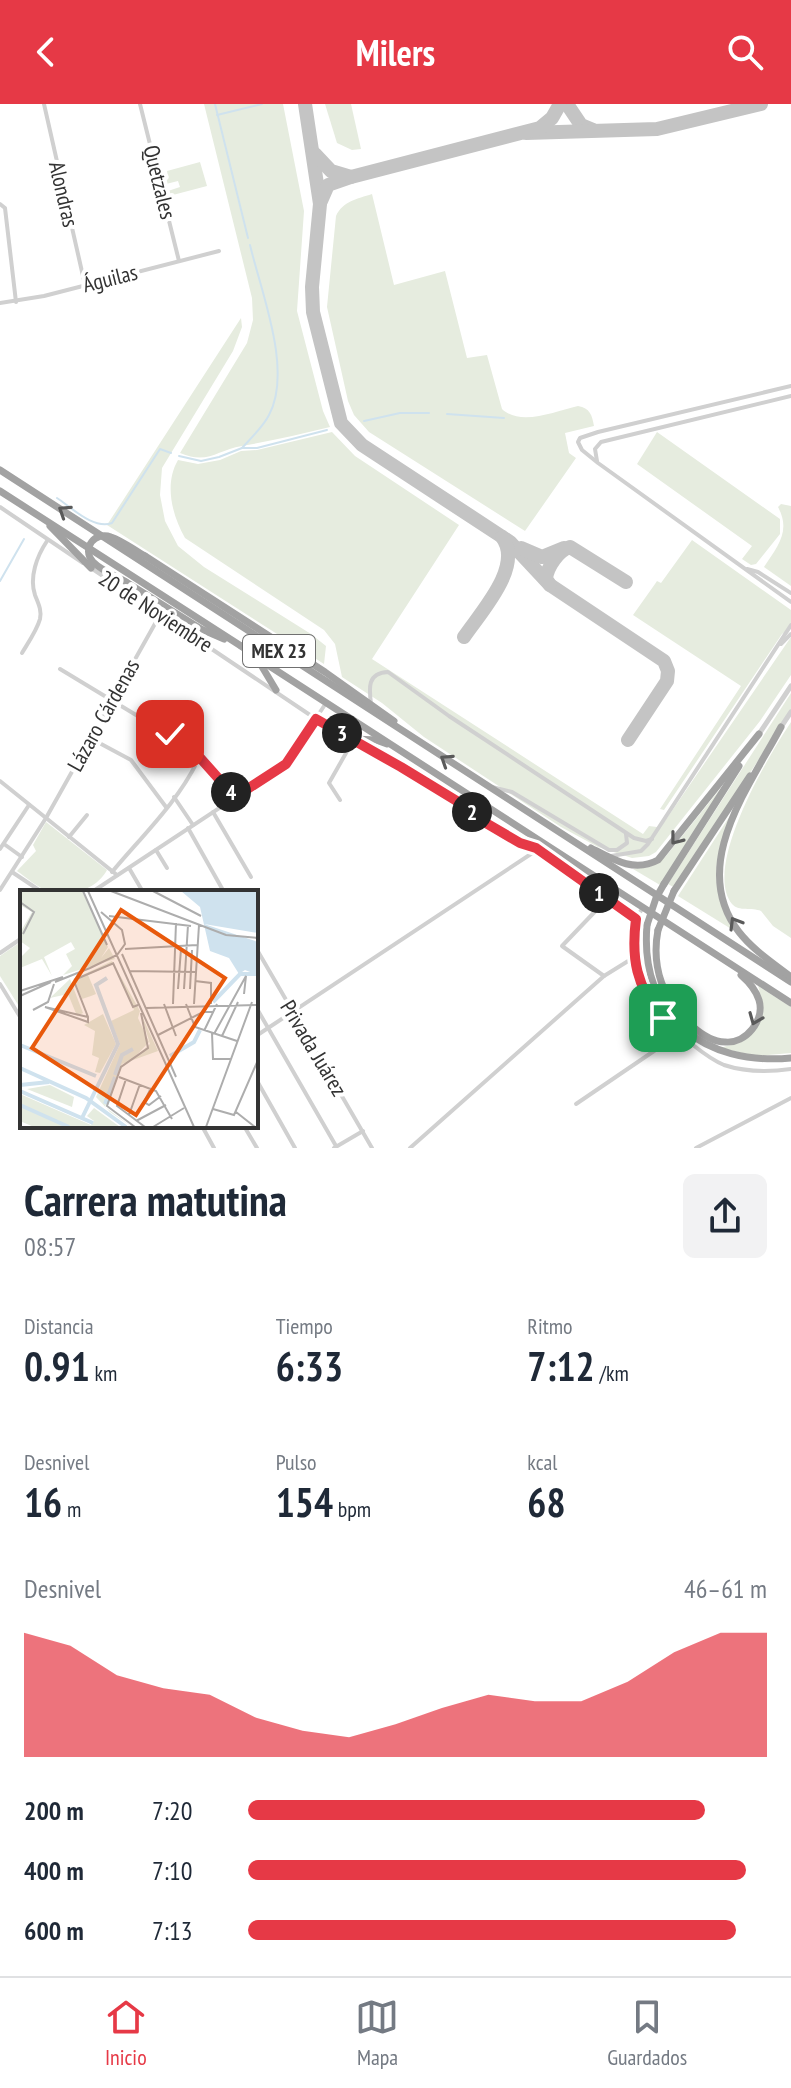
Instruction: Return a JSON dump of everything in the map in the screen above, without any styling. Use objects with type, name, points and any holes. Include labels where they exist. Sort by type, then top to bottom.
[{"type":"highway","name":"MEX 23","points":[[0,470],[488,787],[791,979]]},
{"type":"highway","name":"MEX 23","points":[[0,491],[241,646]]},
{"type":"highway","points":[[40,516],[91,568]]},
{"type":"highway","points":[[241,646],[201,629],[92,560],[88,550],[91,541],[99,535],[107,535],[145,556],[371,704],[420,743]]},
{"type":"highway","name":"MEX 23","points":[[257,658],[791,1003]]},
{"type":"highway","points":[[257,658],[276,690]]},
{"type":"highway","points":[[720,958],[745,979],[760,1003],[754,1027],[742,1038],[727,1043],[701,1033],[669,1001],[657,968],[658,930],[674,891],[781,727]]},
{"type":"highway","points":[[781,727],[730,824],[722,846],[720,878],[726,907],[738,930],[791,979]]},
{"type":"highway","points":[[559,832],[632,865],[650,864],[658,860],[759,734]]},
{"type":"highway","points":[[759,734],[656,898],[647,925],[647,952],[653,982],[664,1005],[680,1025],[710,1047],[738,1057],[761,1060],[791,1058]]},
{"type":"highway","points":[[354,739],[376,740],[401,750]]},
{"type":"main road","name":"MEX 23","points":[[241,646],[257,658]]},
{"type":"street","name":"Alondras","points":[[44,104],[85,285]]},
{"type":"street","name":"Quetzales","points":[[140,104],[179,261]]},
{"type":"street","points":[[0,204],[5,208],[16,302]]},
{"type":"street","name":"Águilas","points":[[0,303],[16,302],[219,251]]},
{"type":"street","points":[[791,386],[580,438],[578,442],[582,450],[598,463],[791,602]]},
{"type":"street","points":[[598,463],[595,449],[601,442],[791,396]]},
{"type":"street","name":"20 de Noviembre","points":[[0,507],[316,719],[465,806],[479,819],[520,843],[538,849],[636,919]]},
{"type":"street","points":[[22,653],[40,620],[34,572],[47,541]]},
{"type":"street","points":[[744,569],[758,572],[791,593]]},
{"type":"street","name":"Lázaro Cárdenas","points":[[0,890],[46,818],[161,613]]},
{"type":"street","points":[[608,856],[641,851],[652,839],[791,625]]},
{"type":"street","points":[[776,648],[791,634]]},
{"type":"street","points":[[60,669],[194,751],[235,797]]},
{"type":"street","points":[[371,704],[369,687],[372,677],[379,672],[388,672],[625,832],[641,841],[652,839]]},
{"type":"street","points":[[759,734],[791,686]]},
{"type":"street","points":[[114,874],[129,868],[286,764],[327,702]]},
{"type":"street","points":[[781,727],[791,712]]},
{"type":"street","points":[[89,737],[131,760],[166,807]]},
{"type":"street","points":[[340,800],[329,783],[354,739]]},
{"type":"street","points":[[96,890],[114,874],[174,797],[199,758]]},
{"type":"street","points":[[0,781],[114,874]]},
{"type":"street","points":[[488,787],[512,792],[609,850],[617,850],[627,843],[625,832]]},
{"type":"street","points":[[174,797],[223,890]]},
{"type":"street","points":[[0,849],[29,805]]},
{"type":"street","points":[[213,812],[251,877]]},
{"type":"street","points":[[69,837],[87,815]]},
{"type":"street","points":[[4,844],[22,857]]},
{"type":"street","points":[[156,849],[167,868]]},
{"type":"street","points":[[258,1035],[538,849]]},
{"type":"street","points":[[129,868],[142,890]]},
{"type":"street","points":[[12,872],[39,890]]},
{"type":"street","points":[[604,976],[562,946],[607,899]]},
{"type":"street","points":[[643,908],[636,919],[633,958],[653,1004],[679,1034],[704,1054],[725,1065],[749,1070],[791,1069]]},
{"type":"street","points":[[0,953],[20,939]]},
{"type":"street","name":"Privada Juárez","points":[[258,952],[372,1148]]},
{"type":"street","points":[[410,1148],[604,976],[633,958]]},
{"type":"street","points":[[0,984],[20,1017]]},
{"type":"street","points":[[258,1010],[335,1147],[363,1131]]},
{"type":"street","points":[[576,1104],[679,1034]]},
{"type":"street","points":[[258,1083],[295,1148]]},
{"type":"street","points":[[696,1148],[791,1098]]},
{"type":"street","points":[[203,1128],[214,1148]]},
{"type":"street","points":[[245,1128],[257,1148]]},
{"type":"shaded area","points":[[204,104],[283,104],[304,211],[297,311],[330,427],[198,458],[180,453],[247,343],[253,320],[252,298]]},
{"type":"shaded area","points":[[325,104],[351,104],[361,149],[352,150],[337,143]]},
{"type":"shaded area","points":[[200,162],[207,186],[169,196],[168,191],[180,187],[178,181],[166,184],[167,171]]},
{"type":"shaded area","points":[[372,194],[394,285],[445,271],[467,358],[487,355],[502,409],[519,417],[528,417],[578,406],[588,410],[591,415],[594,426],[565,433],[569,453],[576,458],[525,531],[369,432],[354,415],[348,401],[327,307],[336,216],[347,204]]},
{"type":"shaded area","points":[[241,318],[242,327],[233,351],[162,468],[160,495],[165,521],[178,546],[204,567],[326,646],[324,664],[107,525]]},
{"type":"shaded area","points":[[332,432],[355,456],[459,525],[372,659],[643,834],[649,826],[657,827],[665,821],[791,637],[791,675],[760,721],[656,852],[632,858],[598,847],[561,827],[424,737],[382,703],[342,677],[335,644],[324,630],[185,538],[171,499],[171,479],[178,460],[198,464],[220,460],[241,451]]},
{"type":"shaded area","points":[[657,432],[780,519],[780,534],[756,564],[751,565],[742,559],[752,546],[637,464]]},
{"type":"shaded area","points":[[781,504],[791,506],[791,586],[764,567],[783,531],[778,507]]},
{"type":"shaded area","points":[[692,540],[791,610],[791,628],[782,634],[664,810],[660,809],[741,686],[633,615]]},
{"type":"shaded area","points":[[791,693],[791,710],[675,888],[668,884]]},
{"type":"shaded area","points":[[791,722],[791,938],[773,926],[761,911],[742,909],[732,904],[725,887],[725,865],[742,812],[768,759]]},
{"type":"shaded area","points":[[733,773],[660,885],[633,869],[650,867],[666,856]]},
{"type":"shaded area","points":[[735,808],[722,840],[716,869],[719,897],[733,930],[678,896]]},
{"type":"shaded area","points":[[46,822],[107,870],[97,882],[82,890],[46,890],[17,871],[36,851],[33,845]]},
{"type":"shaded area","points":[[20,942],[20,1008],[0,976],[0,956]]},
{"type":"shaded area","points":[[758,986],[791,1007],[791,1053],[756,1056],[721,1048],[739,1043],[753,1033],[761,1010]]},
{"type":"waterway","points":[[215,104],[248,238]]},
{"type":"waterway","points":[[217,115],[262,104]]},
{"type":"waterway","points":[[242,448],[269,415],[276,397],[278,376],[273,331],[250,245]]},
{"type":"waterway","points":[[364,421],[400,413],[429,413]]},
{"type":"waterway","points":[[447,414],[504,418]]},
{"type":"waterway","points":[[179,456],[201,461],[242,448],[257,448],[327,430]]},
{"type":"waterway","points":[[57,498],[91,521],[112,523],[160,449],[171,453]]},
{"type":"waterway","points":[[0,581],[24,539]]},
{"type":"taxiway","points":[[305,104],[320,204],[312,287],[313,312],[341,423],[362,445],[510,542],[550,585],[664,661],[668,671],[667,681],[628,740]]},
{"type":"taxiway","points":[[351,177],[540,128],[552,118],[560,104]]},
{"type":"taxiway","points":[[567,104],[581,125],[593,130]]},
{"type":"taxiway","points":[[526,133],[657,129],[761,104]]},
{"type":"taxiway","points":[[315,154],[331,171],[351,177],[328,185],[321,201]]},
{"type":"taxiway","points":[[464,637],[504,575],[508,561],[502,537]]},
{"type":"taxiway","points":[[550,585],[546,579],[551,564],[570,547],[626,582]]},
{"type":"taxiway","points":[[521,548],[542,557],[564,548]]},
{"type":"route","points":[[170,734],[194,751],[235,797],[286,764],[316,719],[379,754],[465,806],[479,819],[520,843],[536,848],[636,919],[633,958],[648,996],[663,1018]]}]
